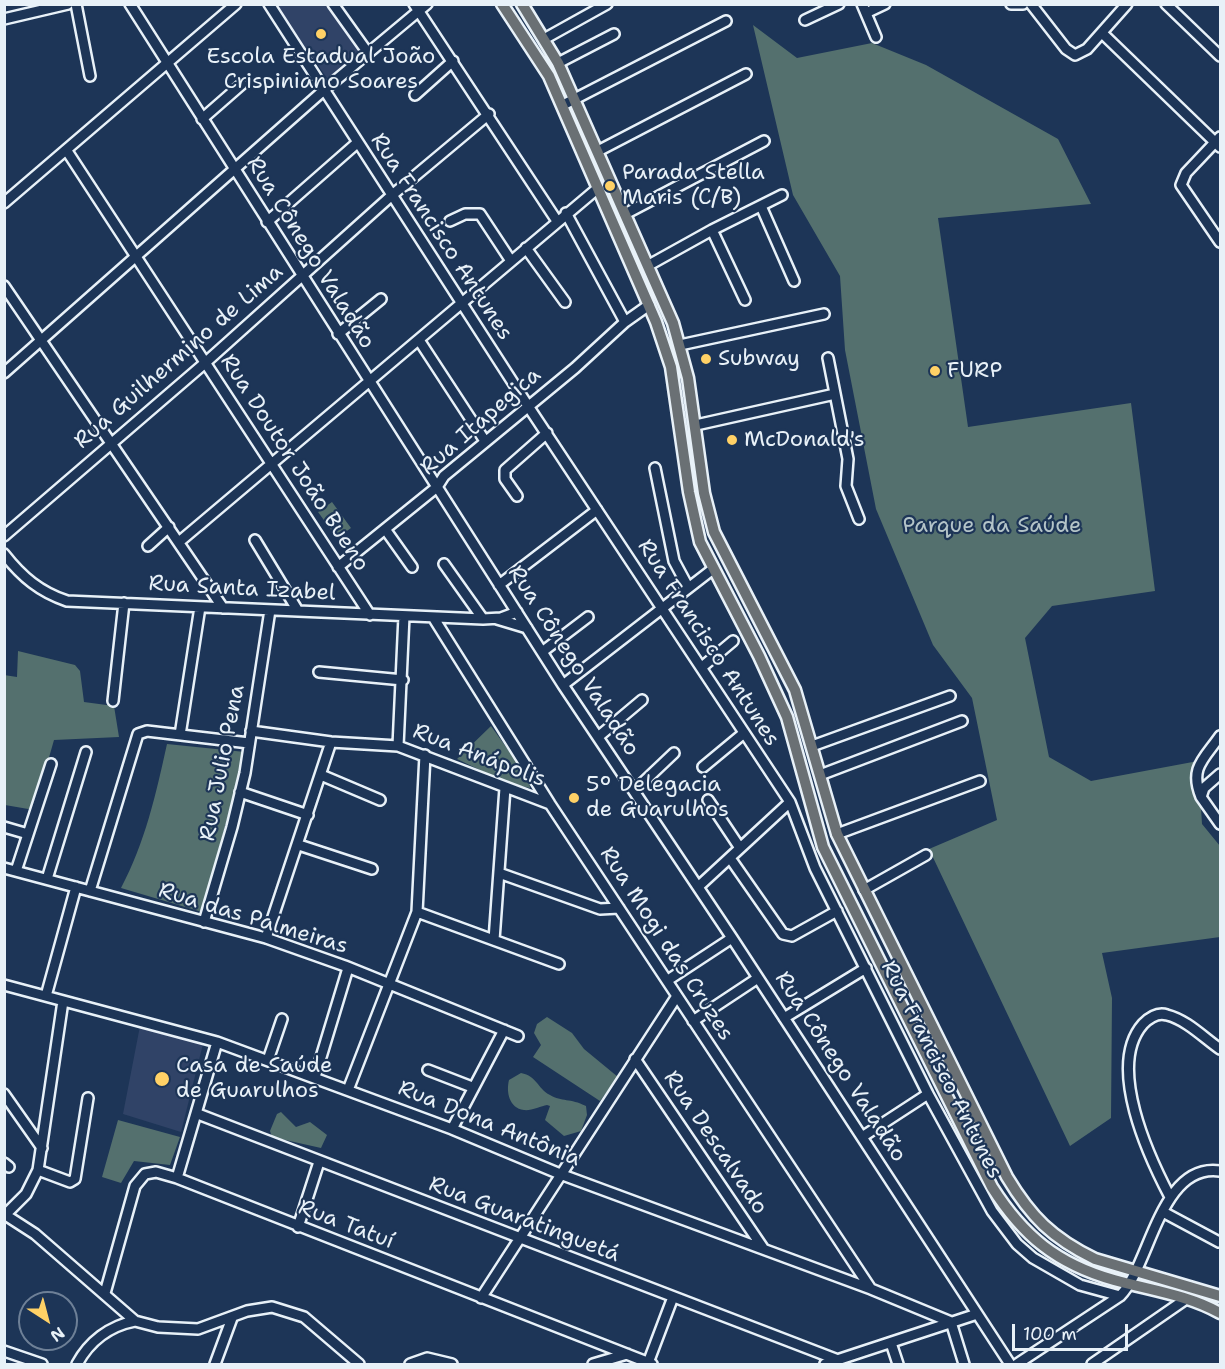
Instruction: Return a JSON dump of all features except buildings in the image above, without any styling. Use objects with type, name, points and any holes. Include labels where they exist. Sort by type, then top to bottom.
[{"type":"main road","points":[[502,4],[544,66],[649,305],[671,368],[694,519],[712,569],[774,687],[795,743],[823,847],[992,1187],[1008,1211],[1037,1242],[1052,1254],[1101,1275],[1186,1299],[1221,1313]]},
{"type":"main road","points":[[522,4],[558,63],[649,266],[680,345],[696,425],[704,493],[714,532],[725,558],[787,673],[812,746],[837,834],[968,1101],[1025,1206],[1034,1217],[1068,1245],[1095,1259],[1221,1296]]},
{"type":"main road","points":[[880,963],[897,954]]},
{"type":"street","points":[[75,4],[90,76]]},
{"type":"street","name":"Rua Cônego Valadão","points":[[130,4],[233,170],[563,685],[732,938],[1010,1365]]},
{"type":"street","points":[[4,203],[236,4]]},
{"type":"street","name":"Rua Francisco Antunes","points":[[269,4],[528,406],[790,802],[815,868],[928,1094],[988,1204],[1017,1244],[1060,1275],[1102,1292],[1120,1296]]},
{"type":"street","points":[[333,4],[368,53]]},
{"type":"street","points":[[4,373],[368,53],[416,8],[427,4]]},
{"type":"street","points":[[544,39],[607,4]]},
{"type":"street","points":[[805,20],[839,4]]},
{"type":"street","points":[[876,37],[864,9],[885,4]]},
{"type":"street","points":[[1011,4],[1023,4]]},
{"type":"street","points":[[1031,4],[1071,53],[1079,54],[1087,49],[1127,4]]},
{"type":"street","points":[[1166,4],[1221,56]]},
{"type":"street","points":[[4,19],[62,5]]},
{"type":"street","points":[[416,8],[489,114],[557,221]]},
{"type":"street","points":[[563,105],[726,21]]},
{"type":"street","points":[[1101,33],[1219,142],[1183,177],[1183,190],[1221,243]]},
{"type":"street","points":[[558,63],[614,34]]},
{"type":"street","points":[[415,95],[453,61]]},
{"type":"street","points":[[598,151],[746,74]]},
{"type":"street","points":[[202,119],[242,84]]},
{"type":"street","name":"Rua Guilhermino de Lima","points":[[4,536],[205,363],[391,196],[489,114]]},
{"type":"street","points":[[625,214],[764,141]]},
{"type":"street","points":[[267,222],[357,143]]},
{"type":"street","name":"Rua Doutor João Bueno","points":[[67,151],[134,257],[370,615]]},
{"type":"street","points":[[179,542],[370,383],[598,188]]},
{"type":"street","points":[[649,266],[712,230],[782,195]]},
{"type":"street","points":[[760,206],[794,281]]},
{"type":"street","points":[[566,213],[625,322]]},
{"type":"street","points":[[450,220],[465,214],[480,214],[511,261]]},
{"type":"street","points":[[712,230],[745,300]]},
{"type":"street","points":[[526,248],[565,302]]},
{"type":"street","points":[[4,286],[223,608]]},
{"type":"street","points":[[338,334],[381,299]]},
{"type":"street","name":"Rua Itapegica","points":[[338,567],[437,487],[444,476],[484,441],[625,322],[649,305]]},
{"type":"street","points":[[680,345],[824,315]]},
{"type":"street","points":[[419,340],[484,441]]},
{"type":"street","points":[[828,358],[848,459],[846,486],[859,519]]},
{"type":"street","points":[[696,425],[835,394]]},
{"type":"street","points":[[518,496],[505,480],[505,470],[547,433]]},
{"type":"street","points":[[655,468],[674,561],[688,587]]},
{"type":"street","points":[[500,585],[597,510]]},
{"type":"street","points":[[148,546],[169,527]]},
{"type":"street","points":[[385,529],[412,567]]},
{"type":"street","points":[[255,540],[298,611]]},
{"type":"street","name":"Rua Santa Izabel","points":[[4,554],[32,584],[48,594],[67,601],[495,619],[527,628]]},
{"type":"street","points":[[4,571],[12,564]]},
{"type":"street","points":[[444,564],[483,619]]},
{"type":"street","points":[[563,685],[712,569]]},
{"type":"street","points":[[113,701],[124,603]]},
{"type":"street","points":[[180,735],[200,607]]},
{"type":"street","name":"Rua Julio Pena","points":[[204,922],[240,792],[270,610]]},
{"type":"street","name":"Rua Santa Izabel","points":[[495,619],[517,612]]},
{"type":"street","points":[[398,746],[403,680],[404,616]]},
{"type":"street","name":"Rua Mogi das Cruzes","points":[[433,617],[550,804],[871,1288]]},
{"type":"street","points":[[542,652],[588,617]]},
{"type":"street","points":[[702,666],[733,641]]},
{"type":"street","points":[[319,672],[403,680]]},
{"type":"street","points":[[812,746],[950,696]]},
{"type":"street","points":[[598,737],[642,700]]},
{"type":"street","points":[[820,775],[962,721]]},
{"type":"street","points":[[90,891],[137,737],[147,731],[249,743]]},
{"type":"street","name":"Rua Anápolis","points":[[251,731],[331,742],[398,746],[550,804]]},
{"type":"street","points":[[703,767],[744,733]]},
{"type":"street","points":[[1220,824],[1201,797],[1194,781],[1195,773],[1221,736]]},
{"type":"street","points":[[266,938],[299,845],[331,742]]},
{"type":"street","points":[[47,879],[86,752]]},
{"type":"street","points":[[634,790],[674,753]]},
{"type":"street","points":[[348,1090],[417,912],[424,755]]},
{"type":"street","points":[[16,871],[51,764]]},
{"type":"street","points":[[1201,797],[1204,788],[1221,774]]},
{"type":"street","points":[[321,775],[380,800]]},
{"type":"street","points":[[837,834],[980,781]]},
{"type":"street","points":[[494,940],[505,788]]},
{"type":"street","points":[[240,792],[308,815]]},
{"type":"street","points":[[708,800],[740,848]]},
{"type":"street","points":[[698,887],[790,802]]},
{"type":"street","points":[[4,827],[28,834]]},
{"type":"street","points":[[299,845],[372,869]]},
{"type":"street","points":[[864,890],[926,855]]},
{"type":"street","points":[[730,858],[780,933],[792,936],[837,911]]},
{"type":"street","name":"Rua das Palmeiras","points":[[4,868],[266,938],[390,984],[518,1036]]},
{"type":"street","points":[[499,873],[600,909],[619,908]]},
{"type":"street","points":[[46,996],[76,887]]},
{"type":"street","points":[[417,912],[558,964]]},
{"type":"street","points":[[668,980],[732,938]]},
{"type":"street","points":[[315,1077],[348,968]]},
{"type":"street","points":[[784,1018],[866,968]]},
{"type":"street","points":[[693,1021],[758,978]]},
{"type":"street","name":"Rua Dona Antônia","points":[[4,985],[217,1042],[268,1060],[452,1129],[560,1174],[871,1288],[951,1322]]},
{"type":"street","points":[[481,1298],[677,996]]},
{"type":"street","points":[[63,1001],[38,1170],[26,1194],[5,1215],[35,1233],[135,1321],[158,1327],[198,1329],[259,1308],[273,1307],[294,1312],[317,1326],[359,1365]]},
{"type":"street","points":[[1170,1197],[1148,1152],[1133,1101],[1129,1072],[1136,1036],[1151,1017],[1166,1014],[1221,1049]]},
{"type":"street","points":[[268,1060],[282,1019]]},
{"type":"street","points":[[452,1129],[472,1087],[504,1030]]},
{"type":"street","points":[[177,1178],[198,1114],[217,1042]]},
{"type":"street","name":"Rua Descalvado","points":[[635,1059],[763,1248]]},
{"type":"street","points":[[428,1070],[472,1087]]},
{"type":"street","points":[[4,1094],[42,1148]]},
{"type":"street","points":[[862,1137],[928,1094]]},
{"type":"street","points":[[38,1170],[70,1182],[75,1179],[88,1098]]},
{"type":"street","name":"Rua Guaratinguetá","points":[[198,1114],[838,1360]]},
{"type":"street","points":[[298,1227],[319,1162]]},
{"type":"street","points":[[1017,1365],[1120,1296],[1131,1284],[1170,1197],[1193,1177],[1203,1172],[1221,1170]]},
{"type":"street","name":"Rua Tatuí","points":[[105,1293],[138,1179],[145,1174],[156,1172],[177,1178],[646,1363]]},
{"type":"street","points":[[1163,1212],[1219,1242]]},
{"type":"street","points":[[1102,1292],[1108,1305]]},
{"type":"street","points":[[646,1363],[673,1297]]},
{"type":"street","points":[[1092,1365],[1186,1299]]},
{"type":"street","points":[[825,1365],[977,1314]]},
{"type":"street","points":[[215,1365],[231,1318]]},
{"type":"street","points":[[76,1365],[96,1340],[116,1326],[135,1321]]},
{"type":"street","points":[[951,1322],[964,1365]]},
{"type":"street","points":[[891,1343],[898,1365]]},
{"type":"street","points":[[4,1351],[42,1365]]},
{"type":"street","points":[[593,1365],[627,1354]]},
{"type":"street","points":[[410,1365],[427,1358],[452,1365]]},
{"type":"shaded area","name":"Escola Estadual João Crispiniano Soares","points":[[276,5],[327,5],[362,56],[329,81]]},
{"type":"shaded area","name":"Casa de Saúde de Guarulhos","points":[[140,1026],[203,1044],[181,1132],[123,1114]]},
{"type":"green space","name":"Parque da Saúde","points":[[753,25],[797,58],[872,43],[926,65],[1058,139],[1091,204],[938,218],[968,427],[1131,403],[1155,591],[1052,606],[1025,638],[1049,757],[1091,781],[1198,761],[1202,824],[1220,846],[1220,937],[1102,953],[1112,998],[1111,1118],[1070,1146],[929,849],[997,820],[972,698],[933,645],[876,509],[845,350],[840,276],[793,195]]},
{"type":"green space","points":[[332,502],[351,528],[337,538],[318,512]]},
{"type":"green space","points":[[18,651],[75,665],[80,671],[84,702],[114,706],[119,737],[54,740],[34,810],[5,805],[4,675],[17,677]]},
{"type":"green space","points":[[491,726],[529,779],[530,788],[507,783],[457,759]]},
{"type":"green space","points":[[167,744],[245,752],[202,912],[121,888],[143,836]]},
{"type":"green space","points":[[547,1017],[572,1033],[584,1049],[618,1077],[600,1101],[533,1057],[541,1045],[534,1033],[537,1024]]},
{"type":"green space","points":[[521,1073],[534,1079],[550,1095],[586,1106],[587,1115],[581,1131],[564,1136],[545,1120],[550,1106],[527,1110],[515,1106],[508,1094],[509,1080]]},
{"type":"green space","points":[[281,1112],[296,1127],[310,1122],[327,1135],[321,1148],[272,1137],[270,1131],[277,1114]]},
{"type":"green space","points":[[118,1120],[180,1137],[170,1165],[134,1161],[121,1183],[102,1177]]},
{"type":"place","name":"Escola Estadual João Crispiniano Soares","points":[[321,34]]},
{"type":"place","name":"Parada Stella Maris (C/B)","points":[[610,186]]},
{"type":"place","name":"Subway","points":[[706,359]]},
{"type":"place","name":"FURP","points":[[935,371]]},
{"type":"place","name":"McDonald's","points":[[732,440]]},
{"type":"place","name":"5º Delegacia de Guarulhos","points":[[574,798]]},
{"type":"place","name":"Casa de Saúde de Guarulhos","points":[[162,1079]]}]
